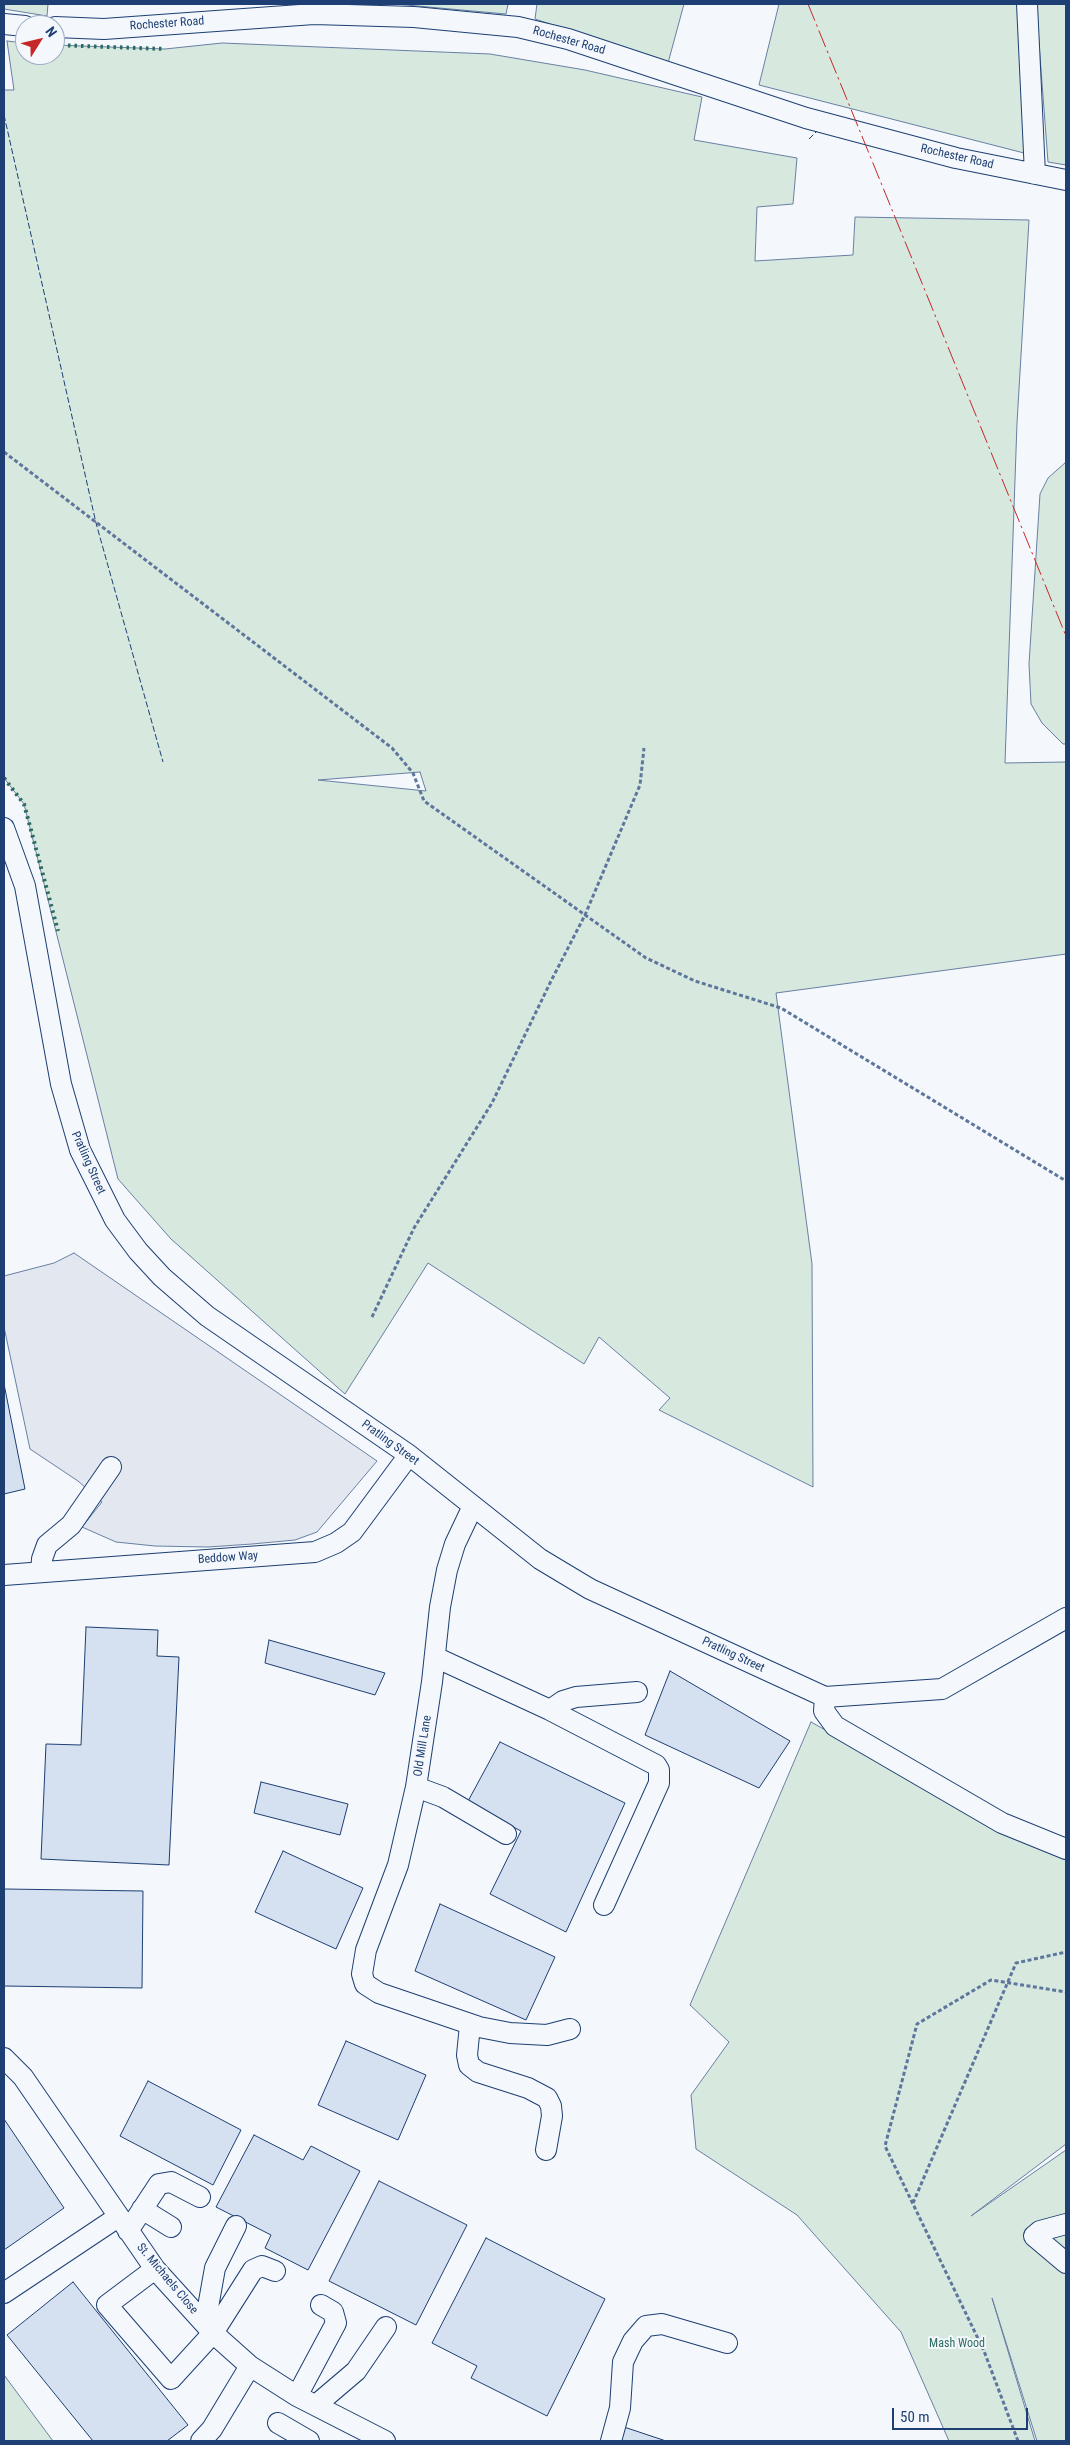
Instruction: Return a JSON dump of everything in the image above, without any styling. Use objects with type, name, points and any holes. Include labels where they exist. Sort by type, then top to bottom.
[{"type":"street","points":[[1027,4],[1035,174]]},
{"type":"street","name":"Rochester Road","points":[[65,28],[104,28],[361,10],[518,27],[568,39],[806,118],[956,158],[1066,180]]},
{"type":"street","name":"Pratling Street","points":[[4,828],[25,886],[69,1118],[80,1150],[115,1220],[138,1252],[184,1297],[409,1455],[540,1559],[590,1589],[825,1697],[942,1688],[1066,1618]]},
{"type":"street","name":"Beddow Way","points":[[4,1575],[315,1552],[352,1532],[409,1455]]},
{"type":"street","points":[[41,1572],[42,1559],[47,1545],[70,1525],[111,1467]]},
{"type":"street","name":"Old Mill Lane","points":[[470,2025],[379,1993],[365,1984],[362,1974],[366,1950],[398,1865],[416,1787],[435,1657],[440,1607],[447,1570],[455,1544],[473,1506]]},
{"type":"street","points":[[435,1657],[550,1710],[656,1765],[660,1770],[659,1783],[604,1905]]},
{"type":"street","points":[[550,1710],[563,1701],[576,1697],[637,1692]]},
{"type":"street","points":[[825,1697],[824,1711],[835,1726],[1002,1822],[1066,1848]]},
{"type":"street","points":[[416,1787],[443,1797],[506,1834]]},
{"type":"street","points":[[546,2150],[552,2116],[551,2106],[547,2098],[528,2088],[478,2072],[469,2064],[467,2055],[470,2025],[510,2033],[547,2035],[570,2029]]},
{"type":"street","name":"St. Michaels Close","points":[[4,2058],[23,2077],[155,2269],[209,2329],[250,2366],[297,2396],[385,2441]]},
{"type":"street","points":[[4,2293],[123,2224],[142,2209],[159,2184],[165,2181],[171,2182],[200,2197]]},
{"type":"street","points":[[142,2209],[171,2227]]},
{"type":"street","points":[[1066,2224],[1040,2231],[1034,2236],[1066,2263]]},
{"type":"street","points":[[209,2329],[215,2268],[236,2226]]},
{"type":"street","points":[[155,2269],[107,2305],[171,2379],[253,2270],[262,2266],[275,2271]]},
{"type":"street","points":[[297,2396],[336,2323],[333,2312],[321,2305]]},
{"type":"street","points":[[610,2441],[620,2408],[623,2362],[633,2341],[646,2326],[662,2324],[727,2343]]},
{"type":"street","points":[[316,2405],[356,2371],[386,2327]]},
{"type":"street","points":[[201,2441],[212,2428],[250,2366]]},
{"type":"street","points":[[278,2423],[309,2441]]},
{"type":"path","points":[[4,452],[392,748],[413,773],[424,801],[646,958],[695,981],[781,1008],[1066,1181]]},
{"type":"path","points":[[372,1317],[414,1228],[492,1103],[550,981],[586,915],[640,785],[644,748]]},
{"type":"path","points":[[913,2204],[1016,1963],[1066,1952]]},
{"type":"path","points":[[1018,2441],[984,2351],[885,2146],[917,2024],[991,1980],[1066,1992]]},
{"type":"green space","points":[[4,4],[48,4],[47,15],[4,9]]},
{"type":"green space","points":[[395,4],[508,4],[506,14]]},
{"type":"green space","points":[[537,4],[684,4],[668,63],[535,19]]},
{"type":"green space","points":[[779,4],[1019,4],[1024,153],[759,85]]},
{"type":"green space","points":[[1036,4],[1066,4],[1066,165],[1048,162]]},
{"type":"green space","points":[[7,41],[15,42],[15,65],[65,65],[65,45],[165,49],[222,43],[490,54],[585,70],[702,97],[694,140],[797,158],[793,204],[757,207],[755,261],[853,255],[855,217],[1029,220],[1017,423],[1005,763],[1066,762],[1066,954],[776,993],[812,1264],[813,1487],[659,1410],[670,1398],[599,1337],[584,1364],[428,1263],[345,1394],[171,1239],[118,1179],[24,804],[4,778],[4,90],[14,90]],"holes":[[[420,772],[426,791],[318,780]]]},
{"type":"green space","points":[[1066,462],[1066,744],[1063,744],[1042,723],[1031,704],[1029,664],[1040,494],[1048,478]]},
{"type":"green space","name":"Mash Wood","points":[[811,1722],[1010,1833],[1066,1856],[1066,2144],[971,2216],[1066,2150],[1066,2441],[1037,2441],[992,2298],[1035,2441],[949,2441],[901,2332],[797,2215],[696,2149],[691,2095],[729,2042],[690,2005]]},
{"type":"green space","points":[[4,2375],[53,2441],[4,2441]]},
{"type":"shaded area","points":[[74,1253],[377,1461],[317,1532],[295,1540],[252,1544],[208,1547],[155,1546],[116,1542],[82,1527],[102,1502],[78,1481],[30,1449],[4,1327],[4,1276],[54,1263]]},
{"type":"building","points":[[4,1384],[25,1489],[4,1494]]},
{"type":"building","points":[[86,1627],[158,1630],[157,1656],[179,1657],[169,1865],[41,1859],[46,1744],[81,1745]]},
{"type":"building","points":[[269,1640],[385,1673],[375,1695],[265,1663]]},
{"type":"building","points":[[670,1671],[790,1741],[759,1788],[645,1735]]},
{"type":"building","points":[[500,1742],[625,1803],[566,1932],[490,1894],[521,1831],[467,1803]]},
{"type":"building","points":[[261,1782],[348,1804],[340,1835],[254,1813]]},
{"type":"building","points":[[283,1851],[363,1888],[336,1949],[255,1912]]},
{"type":"building","points":[[4,1889],[143,1891],[142,1988],[4,1986]]},
{"type":"building","points":[[440,1904],[555,1957],[526,2020],[415,1971]]},
{"type":"building","points":[[346,2041],[426,2075],[398,2140],[318,2105]]},
{"type":"building","points":[[148,2081],[241,2130],[213,2185],[120,2136]]},
{"type":"building","points":[[4,2119],[64,2208],[4,2250]]},
{"type":"building","points":[[254,2135],[303,2160],[311,2146],[360,2171],[308,2270],[265,2248],[271,2235],[216,2207]]},
{"type":"building","points":[[379,2181],[467,2225],[416,2325],[329,2281]]},
{"type":"building","points":[[486,2238],[605,2299],[547,2416],[471,2378],[477,2366],[432,2343]]},
{"type":"building","points":[[73,2282],[188,2425],[167,2441],[93,2441],[7,2335]]},
{"type":"building","points":[[624,2427],[666,2441],[620,2441]]},
{"type":"hedge","points":[[65,45],[165,49]]},
{"type":"hedge","points":[[4,778],[24,804],[58,931]]},
{"type":"fence","points":[[4,115],[96,523],[163,762]]},
{"type":"fence","points":[[809,139],[817,131]]},
{"type":"power","points":[[808,4],[1066,636]]}]
